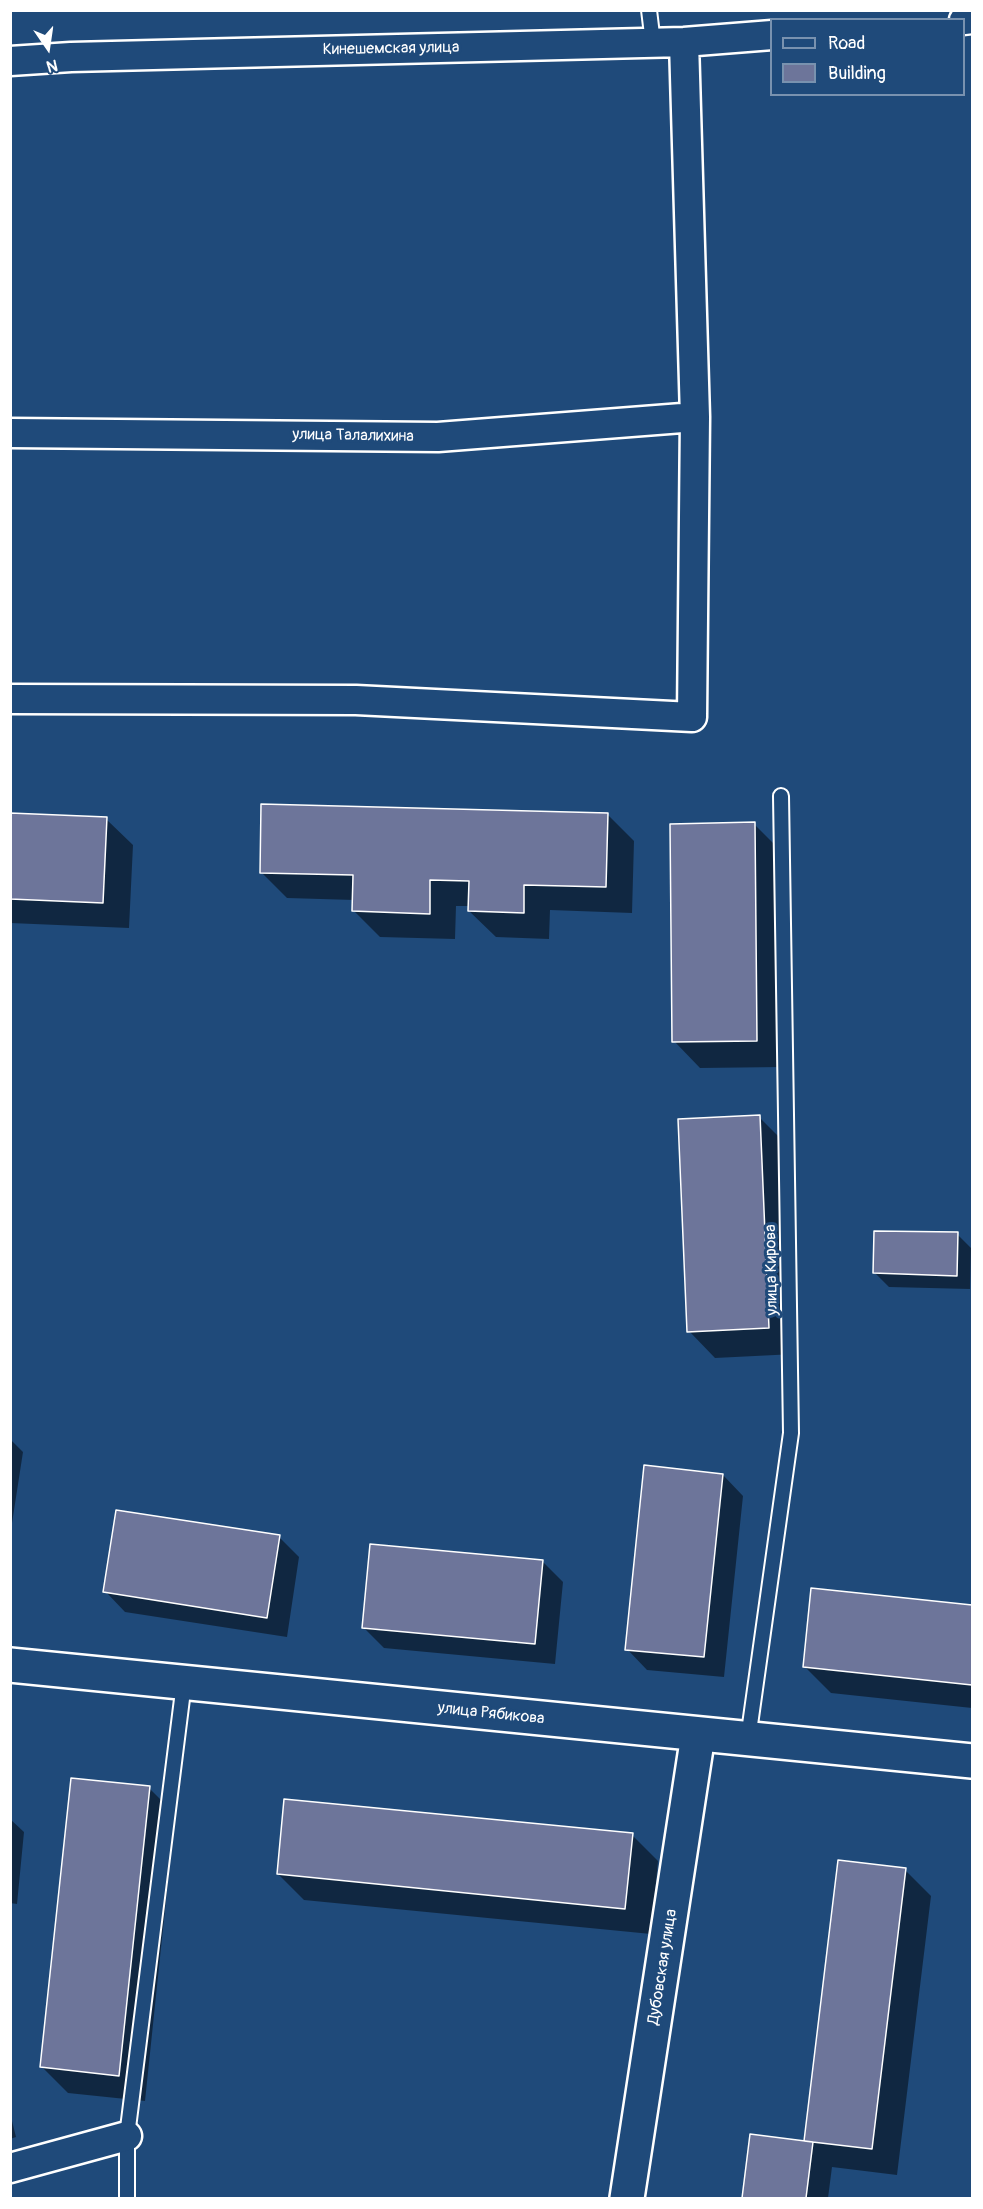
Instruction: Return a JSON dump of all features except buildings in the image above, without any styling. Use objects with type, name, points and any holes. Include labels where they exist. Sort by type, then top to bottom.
[{"type":"main road","name":"улица Рябикова","points":[[10,1665],[972,1761]]},
{"type":"main road","name":"Дубовская улица","points":[[627,2199],[698,1735]]},
{"type":"street","name":"Кинешемская улица","points":[[10,61],[684,42],[770,35]]},
{"type":"street","points":[[10,699],[356,700],[692,717],[695,417],[684,42]]},
{"type":"street","name":"улица Талалихина","points":[[10,433],[438,437],[695,417]]},
{"type":"street","points":[[10,2168],[127,2136]]},
{"type":"lane","points":[[649,10],[652,43]]},
{"type":"lane","name":"улица Кирова","points":[[748,1740],[791,1432],[782,796]]},
{"type":"lane","points":[[127,2199],[127,2136],[184,1683]]}]
